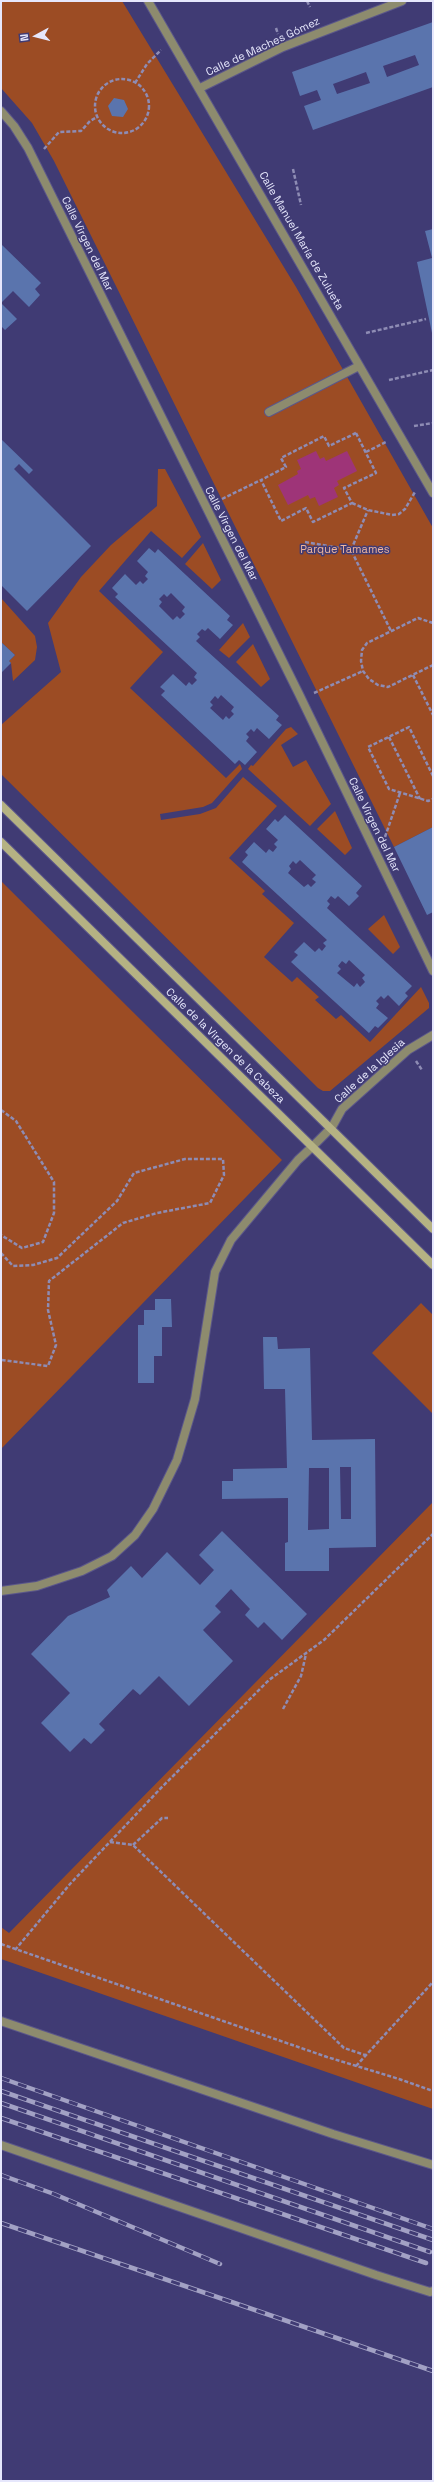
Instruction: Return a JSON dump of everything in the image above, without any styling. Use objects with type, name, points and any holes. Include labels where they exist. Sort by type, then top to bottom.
[{"type":"main road","name":"Calle de la Virgen de la Cabeza","points":[[1,806],[332,1127],[433,1229]]},
{"type":"main road","name":"Calle de la Virgen de la Cabeza","points":[[1,842],[433,1266]]},
{"type":"street","name":"Calle Manuel María de Zulueta","points":[[148,1],[174,42],[359,366],[433,492]]},
{"type":"street","name":"Calle de Maches Gómez","points":[[200,88],[283,47],[402,1]]},
{"type":"street","name":"Calle Virgen del Mar","points":[[1,112],[28,148],[299,694],[433,971]]},
{"type":"street","points":[[269,412],[359,366]]},
{"type":"street","name":"Calle de la Iglesia","points":[[1,1591],[37,1586],[82,1572],[112,1556],[135,1535],[153,1509],[177,1460],[195,1399],[215,1272],[231,1240],[298,1160],[332,1127],[342,1109],[408,1050],[433,1035]]},
{"type":"street","points":[[1,2021],[333,2134],[433,2165]]},
{"type":"street","points":[[1,2145],[376,2275],[430,2292],[433,2291]]},
{"type":"path","points":[[307,1],[310,6]]},
{"type":"path","points":[[135,83],[147,64],[161,50],[174,42]]},
{"type":"path","points":[[123,80],[135,83],[145,92],[148,100],[148,114],[142,125],[134,130],[117,133],[109,130],[97,117],[96,99],[106,85],[123,80]]},
{"type":"path","points":[[44,149],[53,136],[59,132],[81,131],[90,121],[97,117]]},
{"type":"path","points":[[293,169],[301,205]]},
{"type":"path","points":[[366,333],[426,319]]},
{"type":"path","points":[[389,380],[433,370]]},
{"type":"path","points":[[414,426],[433,423]]},
{"type":"path","points":[[222,499],[286,467],[281,458],[324,436],[329,446],[356,433],[376,472],[344,488],[352,503],[368,510],[392,515],[399,514],[405,509],[415,492]]},
{"type":"path","points":[[366,452],[386,442]]},
{"type":"path","points":[[261,480],[281,521],[306,508],[313,522],[352,503]]},
{"type":"path","points":[[368,510],[351,550],[391,631]]},
{"type":"path","points":[[305,542],[351,550]]},
{"type":"path","points":[[433,623],[418,618],[367,643],[362,650],[360,661],[363,671],[378,685],[388,687],[433,665]]},
{"type":"path","points":[[314,693],[363,671]]},
{"type":"path","points":[[413,675],[433,715]]},
{"type":"path","points":[[433,776],[408,727],[368,748],[389,789],[428,801],[433,799]]},
{"type":"path","points":[[389,737],[420,799]]},
{"type":"path","points":[[385,837],[400,793]]},
{"type":"path","points":[[1,1110],[16,1122],[54,1182],[54,1213],[43,1242],[22,1248],[1,1235]]},
{"type":"path","points":[[1,1253],[13,1266],[33,1265],[57,1258],[117,1201],[134,1173],[185,1159],[223,1159],[224,1175],[210,1203],[157,1212],[123,1223],[49,1281],[48,1310],[56,1345],[48,1366],[1,1360]]},
{"type":"path","points":[[15,1950],[70,1884],[269,1680],[324,1640],[433,1534]]},
{"type":"path","points":[[284,1709],[301,1676],[306,1653]]},
{"type":"path","points":[[133,1845],[162,1818],[168,1818]]},
{"type":"path","points":[[110,1842],[133,1845],[344,2048],[365,2055]]},
{"type":"path","points":[[1,1944],[433,2091]]},
{"type":"path","points":[[356,2066],[433,1982]]},
{"type":"green space","name":"Parque Tamames","points":[[1,1],[122,1],[296,287],[433,528],[433,827],[394,847],[54,161],[32,123],[1,88]]},
{"type":"green space","points":[[158,469],[165,469],[201,537],[182,558],[151,531],[99,591],[163,652],[130,688],[226,778],[240,764],[242,769],[212,803],[203,807],[160,814],[161,820],[200,814],[216,808],[243,777],[277,806],[229,858],[265,891],[262,894],[294,923],[264,957],[292,982],[297,977],[319,997],[315,1000],[336,1019],[341,1015],[370,1042],[421,987],[429,1003],[429,1008],[330,1091],[323,1091],[318,1088],[1,774],[1,725],[61,672],[48,623],[81,577],[111,545],[157,506]]},
{"type":"green space","points":[[203,543],[221,580],[212,589],[185,564]]},
{"type":"green space","points":[[1,598],[35,636],[37,647],[35,660],[13,681],[11,663],[9,661],[15,655],[1,642]]},
{"type":"green space","points":[[243,623],[250,637],[229,658],[219,650]]},
{"type":"green space","points":[[253,644],[270,679],[261,687],[236,662]]},
{"type":"green space","points":[[291,727],[298,734],[281,745],[293,767],[306,760],[331,804],[310,826],[248,769],[251,765],[253,766],[286,729]]},
{"type":"green space","points":[[335,811],[352,848],[345,855],[317,829]]},
{"type":"green space","points":[[1,881],[282,1160],[1,1449]]},
{"type":"green space","points":[[384,915],[400,947],[393,954],[368,929]]},
{"type":"green space","points":[[421,1303],[433,1315],[433,1414],[372,1353]]},
{"type":"green space","points":[[433,1502],[433,2109],[1,1959],[1,1927],[9,1933]]},
{"type":"shaded area","points":[[316,451],[320,459],[324,457],[326,461],[347,451],[357,471],[337,481],[339,485],[334,488],[338,497],[319,506],[315,497],[310,499],[308,495],[288,505],[278,485],[298,474],[297,471],[301,469],[297,460]]},
{"type":"building","points":[[433,22],[433,87],[313,130],[304,106],[321,100],[317,90],[300,96],[292,72]],"holes":[[[415,55],[419,65],[387,77],[383,66]],[[366,72],[370,83],[337,94],[333,84]]]},
{"type":"building","points":[[114,98],[124,100],[128,109],[123,117],[112,116],[108,106]]},
{"type":"building","points":[[433,229],[432,333],[417,262],[432,258],[425,231]]},
{"type":"building","points":[[1,244],[41,283],[35,289],[40,295],[29,307],[13,291],[1,303]]},
{"type":"building","points":[[1,303],[17,319],[5,330],[1,326]]},
{"type":"building","points":[[1,439],[33,470],[29,474],[19,464],[14,469],[91,546],[27,611],[1,585]]},
{"type":"building","points":[[149,548],[155,553],[158,549],[230,616],[227,620],[233,625],[220,639],[208,628],[205,631],[202,629],[197,634],[200,637],[196,641],[279,716],[276,720],[282,725],[269,739],[257,728],[254,732],[251,729],[246,734],[249,737],[246,741],[257,752],[245,765],[239,760],[235,764],[161,695],[165,691],[160,687],[173,674],[186,686],[189,682],[192,685],[197,680],[194,677],[197,673],[115,597],[118,594],[112,588],[125,574],[136,585],[140,581],[143,584],[148,579],[145,576],[148,572],[137,561]],"holes":[[[171,593],[185,607],[182,611],[185,614],[180,619],[177,616],[173,620],[159,606],[162,602],[159,599],[164,594],[167,597]],[[221,695],[234,707],[231,711],[234,714],[229,719],[226,716],[223,720],[210,708],[213,705],[210,702],[215,696],[218,699]]]},
{"type":"building","points":[[1,642],[15,655],[9,661],[11,663],[1,673]]},
{"type":"building","points":[[285,815],[362,886],[356,893],[359,896],[349,906],[338,896],[335,899],[331,896],[327,901],[330,904],[327,908],[412,986],[405,993],[408,996],[399,1006],[388,995],[384,999],[381,996],[376,1001],[379,1004],[376,1008],[388,1018],[378,1028],[375,1026],[369,1033],[291,962],[298,955],[294,952],[304,942],[315,952],[319,948],[322,951],[326,946],[323,943],[327,940],[242,862],[248,855],[245,852],[254,842],[266,853],[269,849],[273,852],[277,847],[274,844],[278,840],[266,829],[275,819],[278,822]],"holes":[[[300,860],[316,875],[312,879],[316,882],[311,887],[308,884],[304,887],[288,873],[291,869],[289,866],[293,861],[296,864]],[[349,960],[365,975],[362,978],[365,982],[360,987],[357,983],[354,987],[337,973],[341,969],[338,966],[342,961],[346,964]]]},
{"type":"building","points":[[433,827],[433,912],[427,915],[394,847]]},
{"type":"building","points":[[155,1299],[171,1299],[172,1327],[162,1327],[162,1356],[154,1356],[154,1383],[138,1383],[138,1325],[144,1325],[144,1310],[155,1310]]},
{"type":"building","points":[[263,1337],[277,1337],[278,1349],[310,1348],[312,1440],[375,1439],[376,1547],[329,1548],[329,1571],[285,1571],[285,1543],[288,1542],[288,1498],[222,1499],[222,1481],[233,1481],[233,1469],[287,1468],[285,1389],[264,1389]],"holes":[[[340,1467],[351,1467],[351,1519],[341,1519]],[[309,1468],[329,1468],[329,1529],[308,1530]]]},
{"type":"building","points":[[222,1531],[307,1614],[282,1640],[264,1622],[258,1628],[245,1615],[250,1609],[231,1589],[215,1606],[221,1612],[203,1630],[233,1661],[189,1706],[159,1676],[140,1695],[133,1689],[99,1724],[105,1730],[91,1744],[84,1738],[70,1752],[41,1723],[70,1693],[31,1654],[68,1616],[110,1597],[107,1590],[131,1566],[142,1578],[167,1552],[200,1585],[214,1570],[199,1555]]},
{"type":"railway","points":[[1,2078],[433,2229]]},
{"type":"railway","points":[[1,2091],[433,2240]]},
{"type":"railway","points":[[1,2103],[430,2252]]},
{"type":"railway","points":[[1,2118],[426,2263]]},
{"type":"railway","points":[[1,2175],[54,2194],[220,2264]]},
{"type":"railway","points":[[1,2223],[433,2371]]}]
